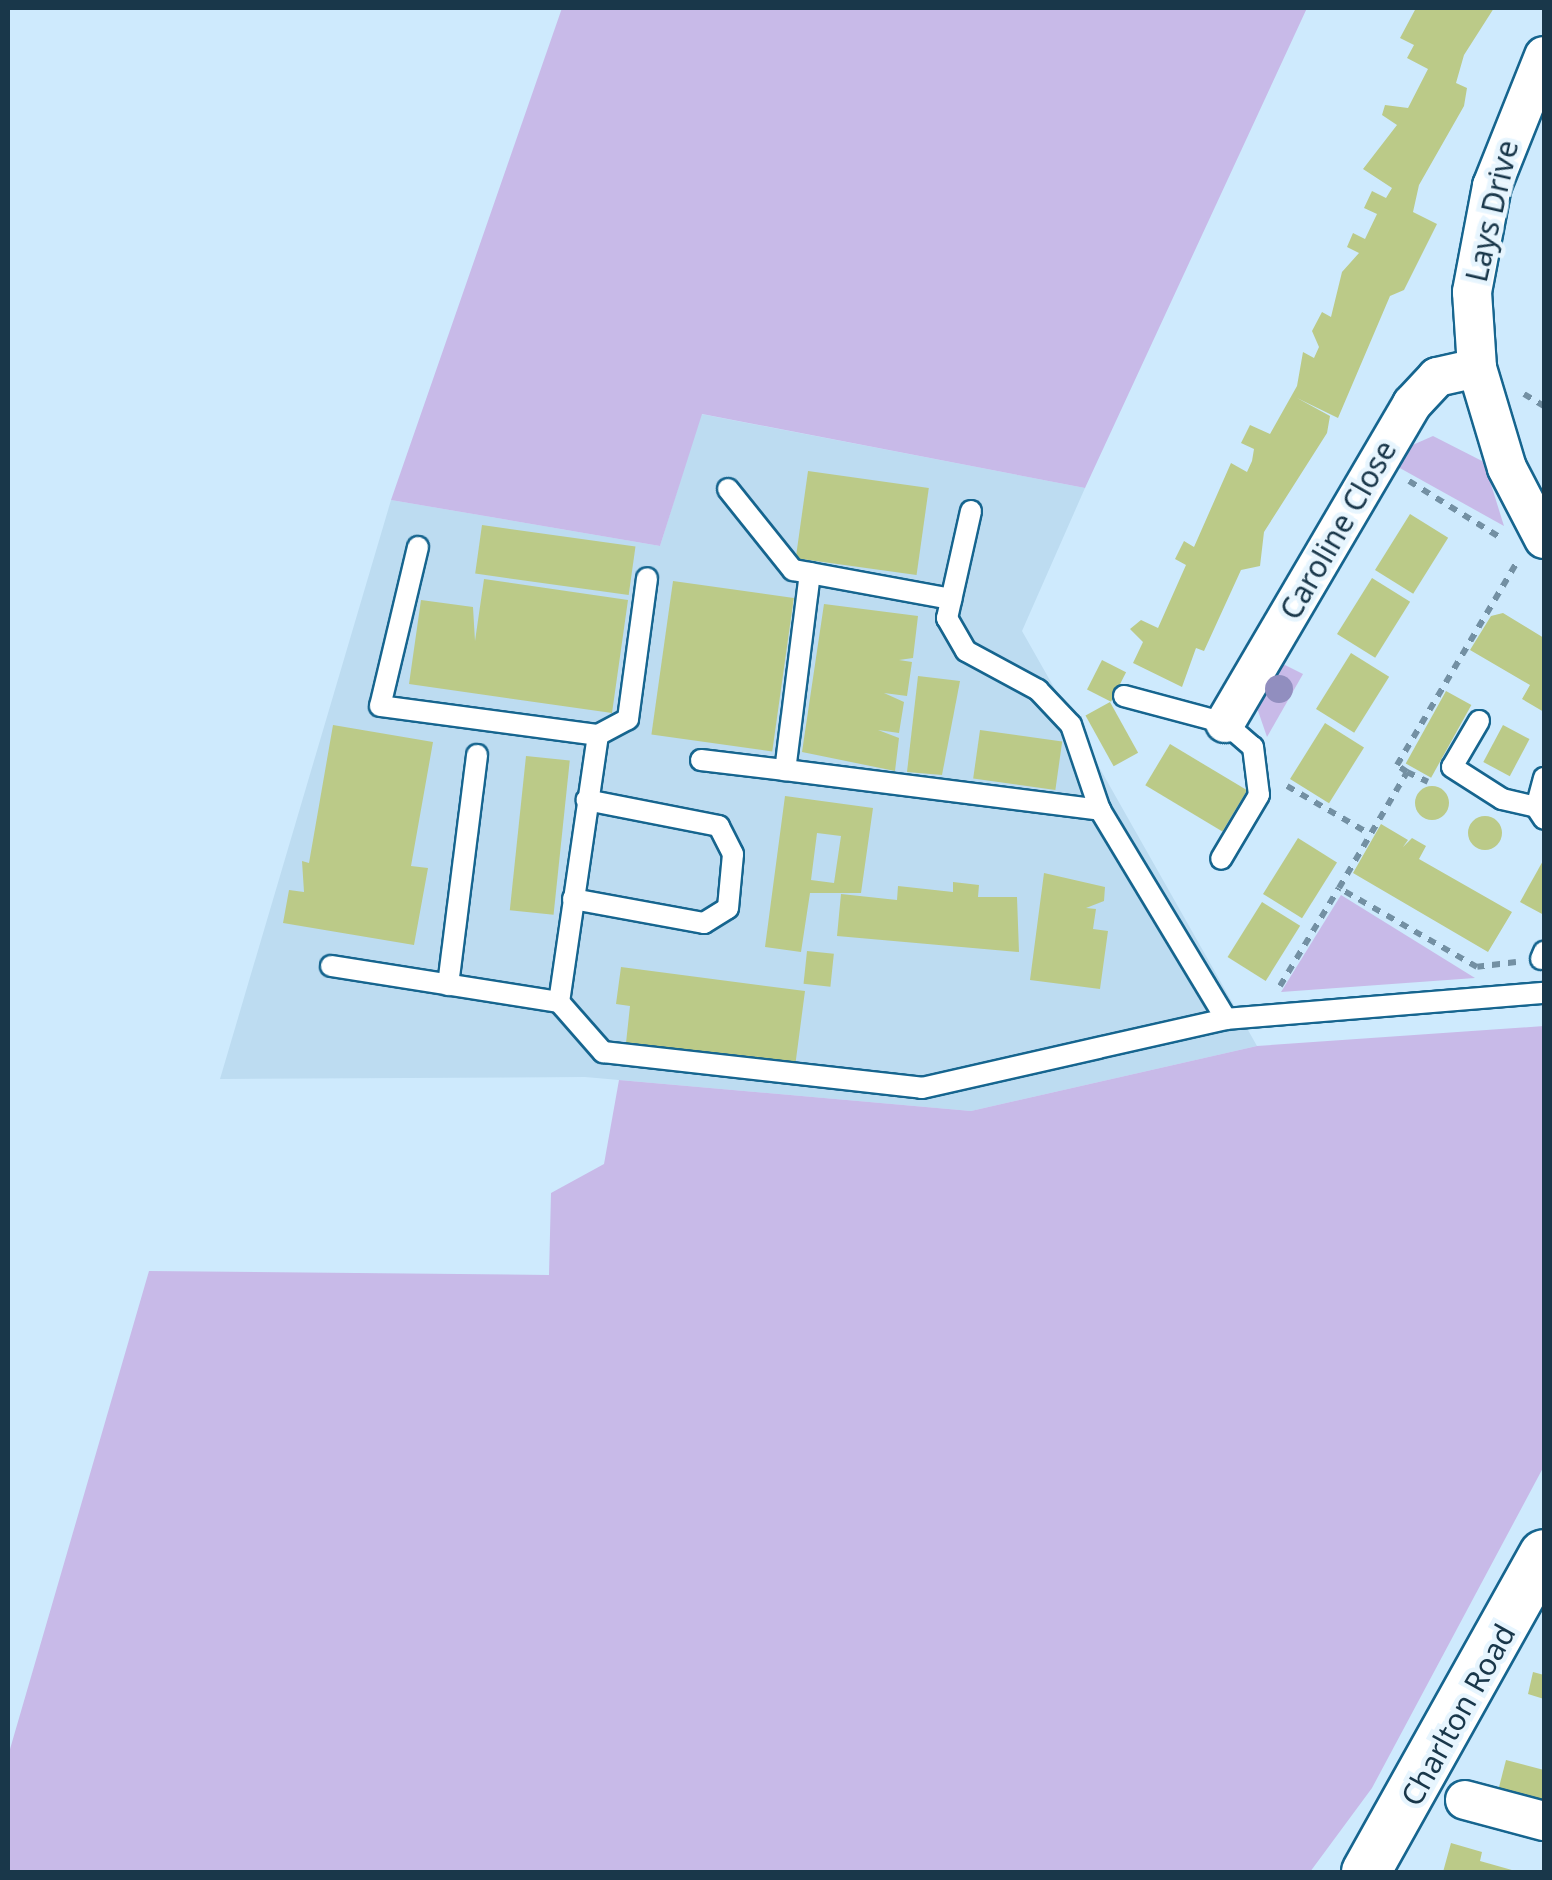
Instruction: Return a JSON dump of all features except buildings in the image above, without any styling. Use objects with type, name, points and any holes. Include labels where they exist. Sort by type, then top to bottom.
[{"type":"street","name":"Lays Drive","points":[[1544,56],[1492,186],[1472,292],[1477,368],[1506,468],[1544,539]]},
{"type":"street","name":"Caroline Close","points":[[1225,723],[1377,461],[1437,376],[1477,368]]},
{"type":"street","name":"Charlton Road","points":[[1366,1872],[1541,1569]]},
{"type":"street","points":[[1465,1800],[1544,1822]]},
{"type":"lane","points":[[728,489],[764,544],[810,573],[951,599]]},
{"type":"lane","points":[[970,510],[946,618],[966,652],[1038,690],[1071,725],[1100,810],[1226,1019]]},
{"type":"lane","points":[[418,547],[380,706],[598,735],[628,719],[647,578]]},
{"type":"lane","points":[[785,770],[810,573]]},
{"type":"lane","points":[[1124,696],[1225,723],[1253,747],[1262,772],[1260,794],[1221,860]]},
{"type":"lane","points":[[1479,721],[1452,767],[1502,799],[1540,813],[1544,778]]},
{"type":"lane","points":[[558,1002],[598,735]]},
{"type":"lane","points":[[448,985],[477,755]]},
{"type":"lane","points":[[702,760],[1100,810]]},
{"type":"lane","points":[[573,898],[704,923],[728,908],[733,854],[719,826],[587,800]]},
{"type":"lane","points":[[330,966],[558,1002],[603,1052],[922,1088],[1002,1076],[1226,1019],[1544,994]]},
{"type":"path","points":[[1377,461],[1507,542]]},
{"type":"path","points":[[1262,772],[1368,833]]},
{"type":"path","points":[[1277,991],[1338,888]]},
{"type":"shaded area","points":[[562,8],[1307,8],[1085,488],[702,414],[660,546],[391,500]]},
{"type":"shaded area","points":[[701,414],[1085,488],[1022,631],[1257,1046],[971,1111],[585,1077],[220,1079],[391,500],[660,546]]},
{"type":"shaded area","points":[[1433,436],[1484,462],[1504,526],[1398,467],[1408,447]]},
{"type":"shaded area","points":[[1279,662],[1303,674],[1267,737],[1255,702]]},
{"type":"shaded area","points":[[1341,895],[1475,978],[1281,992]]},
{"type":"shaded area","points":[[1544,1026],[1544,1466],[1372,1788],[1310,1872],[8,1872],[8,1756],[149,1271],[549,1275],[551,1193],[604,1164],[619,1080],[971,1111],[1257,1046]]}]
